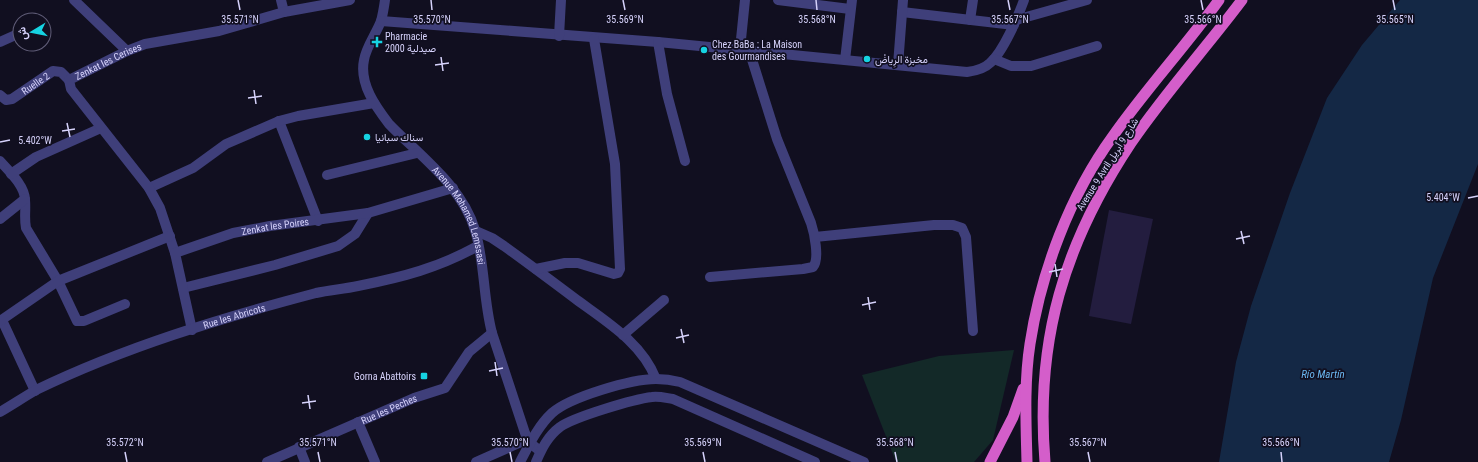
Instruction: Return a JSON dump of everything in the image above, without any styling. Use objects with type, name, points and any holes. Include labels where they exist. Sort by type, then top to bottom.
[{"type":"highway","name":"Avenue 9 Avril شارع 9 أبريل","points":[[1027,462],[1026,377],[1030,344],[1038,302],[1049,266],[1075,198],[1113,136],[1219,0]]},
{"type":"highway","name":"Avenue 9 Avril شارع 9 أبريل","points":[[1045,462],[1043,384],[1049,330],[1064,274],[1087,219],[1093,206],[1131,143],[1180,77],[1242,0]]},
{"type":"highway","points":[[990,462],[1013,417],[1026,377]]},
{"type":"street","points":[[74,0],[127,51]]},
{"type":"street","points":[[281,0],[284,12]]},
{"type":"street","name":"Zenkat les Cerises","points":[[176,253],[160,208],[149,188],[71,89],[69,80],[127,51],[157,41],[190,37],[227,29],[284,12],[350,0]]},
{"type":"street","name":"Avenue Mohamed Lemssasi","points":[[385,0],[381,22],[364,61],[365,81],[374,103],[389,124],[453,188],[468,212],[476,231],[488,318],[529,441]]},
{"type":"street","points":[[559,36],[561,0]]},
{"type":"street","points":[[710,277],[809,268],[815,264],[816,260],[815,237],[811,223],[773,127],[745,50],[745,0]]},
{"type":"street","points":[[778,0],[851,5],[845,60]]},
{"type":"street","points":[[898,65],[903,0]]},
{"type":"street","points":[[970,20],[973,0]]},
{"type":"street","points":[[381,22],[658,42],[967,72],[982,68],[994,59],[1015,23],[1024,0]]},
{"type":"street","points":[[902,12],[970,20],[1015,23],[1087,0]]},
{"type":"street","points":[[0,42],[12,37]]},
{"type":"street","points":[[536,269],[565,263],[582,264],[614,274],[618,273],[620,269],[615,164],[594,38]]},
{"type":"street","points":[[658,42],[667,94],[685,160]]},
{"type":"street","points":[[994,59],[1011,66],[1031,66],[1097,46]]},
{"type":"street","name":"Ruelle 2","points":[[0,94],[6,100],[12,98],[53,71],[61,72],[69,80]]},
{"type":"street","points":[[149,188],[193,168],[226,144],[279,121],[298,116],[374,103]]},
{"type":"street","points":[[279,121],[318,221]]},
{"type":"street","points":[[11,174],[36,157],[101,128]]},
{"type":"street","points":[[327,175],[417,153]]},
{"type":"street","points":[[0,161],[22,189],[25,198],[24,218],[26,228],[58,281],[77,320],[84,321],[125,304]]},
{"type":"street","name":"Zenkat les Poires","points":[[176,253],[233,233],[270,226],[318,221],[368,213],[453,188]]},
{"type":"street","points":[[0,219],[25,198]]},
{"type":"street","points":[[183,288],[275,265],[338,246],[355,234],[368,213]]},
{"type":"street","points":[[815,237],[934,225],[953,225],[962,228],[966,237],[973,331]]},
{"type":"street","points":[[476,231],[492,238],[536,269],[623,335],[641,352],[652,369],[656,379]]},
{"type":"street","points":[[36,391],[1,321],[58,281],[170,236]]},
{"type":"street","name":"Rue les Abricots","points":[[0,412],[36,391],[96,363],[192,330],[319,293],[357,286],[425,270],[478,246]]},
{"type":"street","points":[[176,253],[192,330]]},
{"type":"street","points":[[623,335],[664,300]]},
{"type":"street","name":"Rue les Peches","points":[[267,462],[414,398],[445,388],[469,352],[492,333]]},
{"type":"street","points":[[520,462],[529,441],[551,414],[560,407],[625,383],[656,379],[680,382],[864,462]]},
{"type":"street","points":[[536,462],[540,451],[552,434],[570,422],[642,399],[662,397],[673,399],[814,462]]},
{"type":"street","points":[[358,422],[375,462]]},
{"type":"street","points":[[529,441],[540,451]]},
{"type":"street","points":[[476,462],[529,441]]},
{"type":"street","points":[[299,447],[305,462]]},
{"type":"green space","points":[[1014,350],[993,440],[974,462],[896,462],[862,375],[939,356]]},
{"type":"water","name":"Río Martín","points":[[1400,0],[1478,0],[1478,164],[1433,278],[1401,420],[1389,462],[1219,462],[1236,362],[1251,306],[1290,193],[1327,98],[1362,45]]},
{"type":"building","points":[[1109,210],[1153,219],[1131,324],[1089,316]]},
{"type":"place","name":"Pharmacie 2000 صيدلية","points":[[377,42]]},
{"type":"place","name":"Chez BaBa : La Maison des Gourmandises","points":[[704,50]]},
{"type":"place","name":"مخبزة الرِياضْ","points":[[867,59]]},
{"type":"place","name":"سناك سبانيا","points":[[367,137]]},
{"type":"place","name":"Gorna Abattoirs","points":[[424,376]]}]
